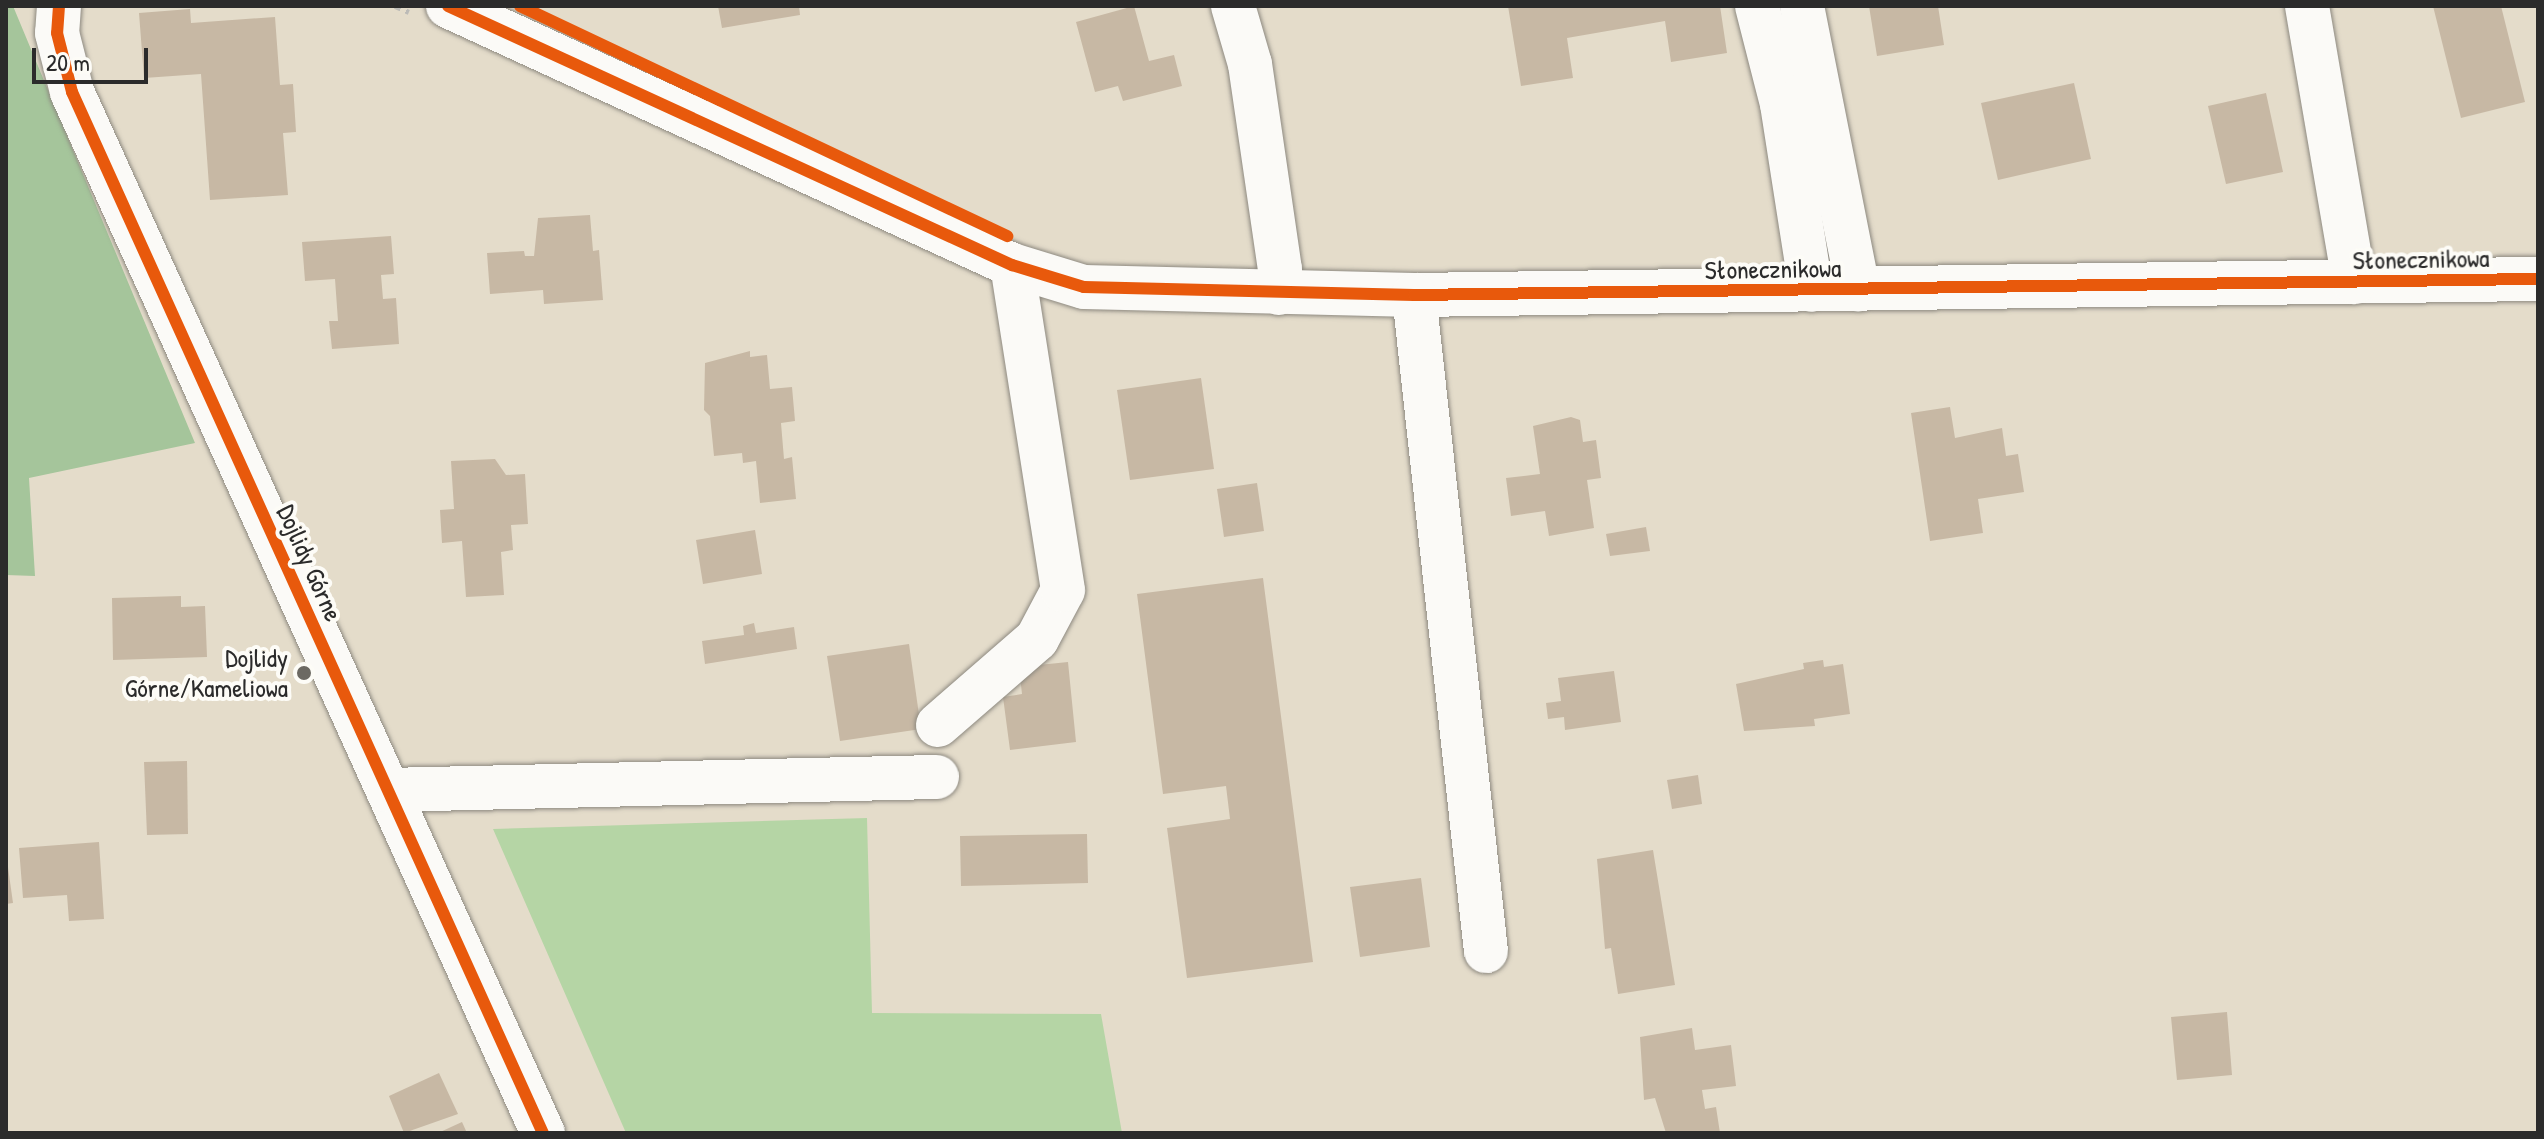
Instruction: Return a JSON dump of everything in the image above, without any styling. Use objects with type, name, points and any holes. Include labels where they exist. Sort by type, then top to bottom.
[{"type":"street","name":"Dojlidy Górne","points":[[59,6],[57,33],[72,92],[543,1133]]},
{"type":"street","name":"Słonecznikowa","points":[[448,6],[1012,265],[1084,287],[1414,295],[2538,279]]},
{"type":"street","points":[[1233,6],[1250,64],[1280,269],[1279,293]]},
{"type":"street","points":[[1757,6],[1782,104],[1811,290]]},
{"type":"street","points":[[1802,6],[1858,290]]},
{"type":"street","points":[[2307,6],[2354,282]]},
{"type":"street","points":[[938,725],[1037,639],[1063,590],[1012,265]]},
{"type":"street","points":[[1414,295],[1486,951]]},
{"type":"street","points":[[388,790],[937,777]]},
{"type":"green space","points":[[6,6],[13,6],[195,443],[29,478],[35,576],[6,575]]},
{"type":"green space","points":[[867,818],[872,1013],[1101,1014],[1122,1133],[626,1133],[493,829]]},
{"type":"building","points":[[718,6],[799,6],[800,15],[722,28]]},
{"type":"building","points":[[1134,6],[1149,61],[1174,55],[1182,86],[1123,101],[1118,86],[1095,92],[1076,22]]},
{"type":"building","points":[[1508,6],[1720,6],[1727,53],[1671,62],[1665,21],[1567,38],[1573,78],[1521,86]]},
{"type":"building","points":[[1869,6],[1938,6],[1944,45],[1877,56]]},
{"type":"building","points":[[2433,6],[2501,6],[2525,102],[2461,118]]},
{"type":"building","points":[[190,9],[191,23],[275,17],[280,85],[293,84],[296,132],[283,133],[288,195],[210,200],[201,74],[144,78],[139,13]]},
{"type":"building","points":[[2074,83],[2091,159],[1998,180],[1981,103]]},
{"type":"building","points":[[2266,93],[2283,172],[2226,184],[2208,106]]},
{"type":"building","points":[[590,215],[593,251],[599,250],[603,300],[544,304],[543,290],[490,294],[487,253],[524,251],[525,256],[534,256],[538,218]]},
{"type":"building","points":[[391,236],[394,274],[381,275],[383,299],[396,298],[399,344],[332,349],[329,321],[338,321],[335,279],[305,281],[302,242]]},
{"type":"building","points":[[750,351],[750,357],[767,355],[770,389],[792,387],[795,421],[781,423],[784,459],[792,457],[796,499],[760,503],[756,461],[743,463],[742,453],[714,456],[710,416],[704,410],[705,363]]},
{"type":"building","points":[[1201,378],[1214,469],[1130,480],[1117,390]]},
{"type":"building","points":[[1950,407],[1955,438],[2002,428],[2006,456],[2018,454],[2024,492],[1978,499],[1983,533],[1930,541],[1911,413]]},
{"type":"building","points":[[1571,417],[1580,420],[1583,442],[1596,440],[1601,478],[1587,480],[1594,528],[1549,536],[1545,511],[1511,516],[1506,478],[1540,474],[1533,426]]},
{"type":"building","points":[[495,459],[506,475],[525,474],[528,524],[511,525],[513,550],[501,552],[504,595],[466,597],[462,541],[442,543],[440,510],[454,509],[451,461]]},
{"type":"building","points":[[1257,483],[1264,531],[1224,537],[1217,489]]},
{"type":"building","points":[[1646,527],[1650,551],[1610,556],[1606,534]]},
{"type":"building","points":[[755,530],[762,574],[703,584],[696,540]]},
{"type":"building","points":[[1263,578],[1313,962],[1187,978],[1167,828],[1230,819],[1226,786],[1163,794],[1137,594]]},
{"type":"building","points":[[181,596],[181,607],[205,606],[207,657],[113,660],[112,598]]},
{"type":"building","points":[[754,623],[756,633],[794,627],[797,649],[705,664],[702,641],[744,635],[743,626]]},
{"type":"building","points":[[909,644],[921,729],[840,741],[827,656]]},
{"type":"building","points":[[1823,660],[1824,667],[1843,664],[1850,714],[1814,719],[1815,726],[1744,731],[1736,684],[1804,669],[1803,663]]},
{"type":"building","points":[[1068,662],[1076,742],[1010,750],[1003,697],[1022,694],[1019,667]]},
{"type":"building","points":[[1614,671],[1621,722],[1565,730],[1564,717],[1548,719],[1546,703],[1561,701],[1558,678]]},
{"type":"building","points":[[187,761],[188,834],[147,835],[144,762]]},
{"type":"building","points":[[1698,775],[1702,804],[1672,809],[1667,780]]},
{"type":"building","points":[[1087,834],[1088,883],[961,886],[960,836]]},
{"type":"building","points":[[99,842],[104,919],[69,921],[67,895],[23,898],[19,848]]},
{"type":"building","points":[[1653,850],[1675,985],[1618,994],[1611,948],[1605,949],[1597,859]]},
{"type":"building","points":[[6,853],[13,903],[6,904]]},
{"type":"building","points":[[1421,878],[1430,947],[1360,957],[1350,887]]},
{"type":"building","points":[[2227,1012],[2232,1075],[2177,1080],[2171,1017]]},
{"type":"building","points":[[1692,1028],[1695,1050],[1731,1045],[1736,1086],[1702,1090],[1705,1109],[1716,1107],[1720,1133],[1666,1133],[1655,1098],[1644,1100],[1640,1037]]},
{"type":"building","points":[[439,1073],[458,1114],[404,1133],[389,1096]]},
{"type":"building","points":[[462,1122],[467,1133],[438,1133]]},
{"type":"cycle path","points":[[59,6],[57,33],[72,92],[543,1133]]},
{"type":"cycle path","points":[[448,6],[1012,265],[1084,287],[1414,295],[2538,279]]},
{"type":"cycle path","points":[[520,6],[1007,236]]},
{"type":"place","name":"Dojlidy Górne/Kameliowa","points":[[304,673]]}]
